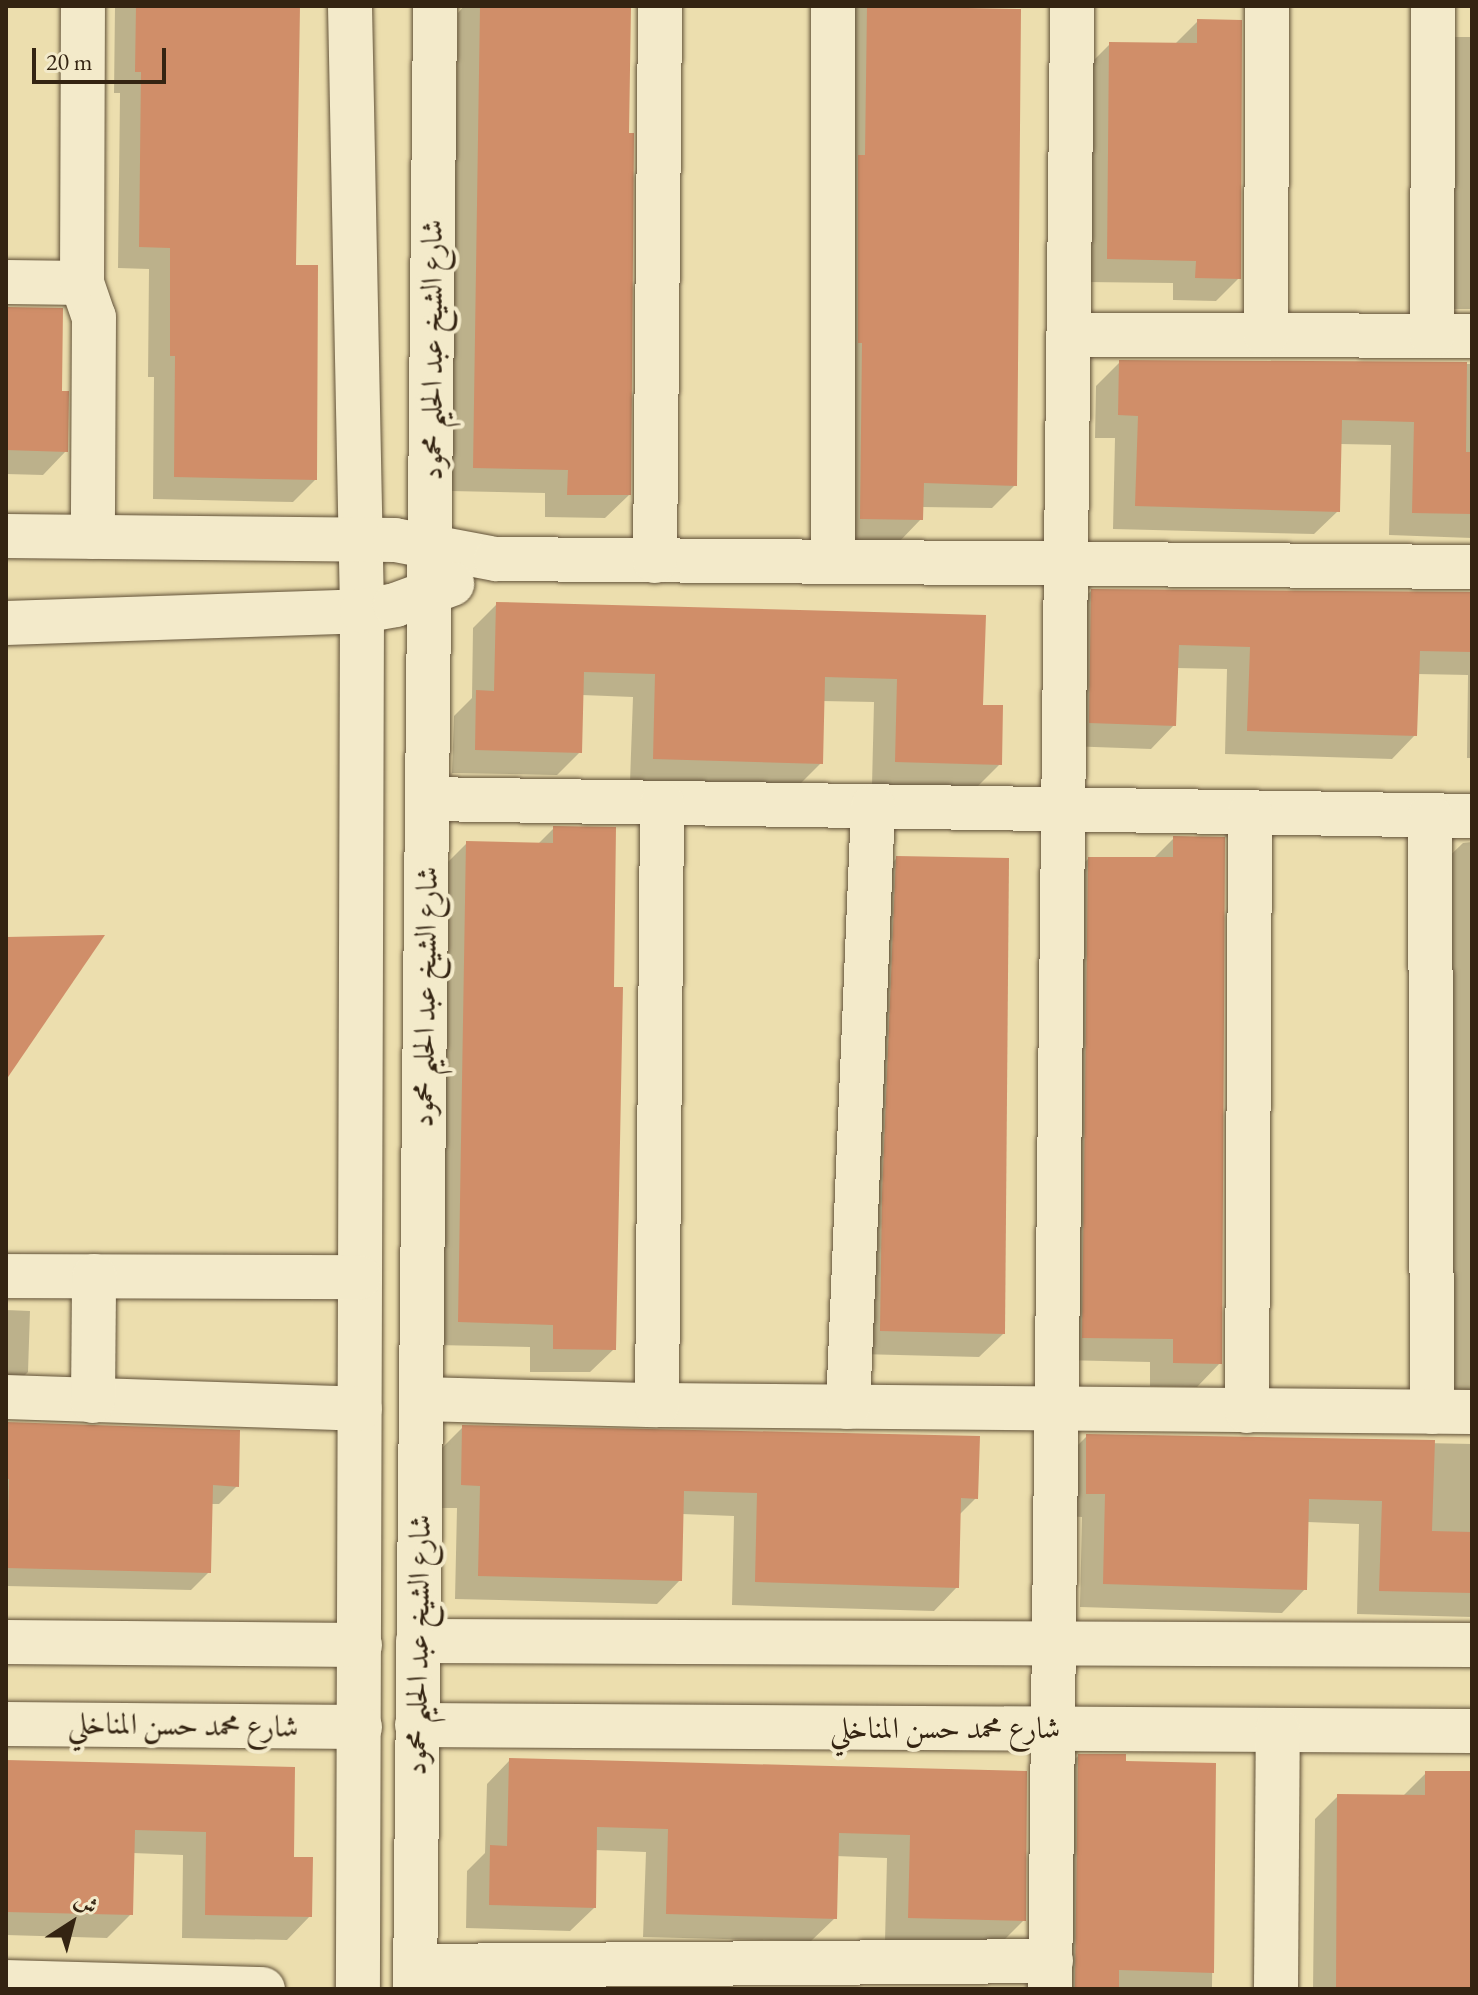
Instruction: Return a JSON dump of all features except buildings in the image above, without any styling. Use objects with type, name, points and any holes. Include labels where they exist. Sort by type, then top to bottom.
[{"type":"street","points":[[83,6],[82,283],[94,317],[93,537]]},
{"type":"street","name":"شارع الشيخ عبد الحليم محمود","points":[[350,6],[362,611],[358,1989]]},
{"type":"street","name":"شارع الشيخ عبد الحليم محمود","points":[[415,1978],[435,6]]},
{"type":"street","points":[[655,561],[660,6]]},
{"type":"street","points":[[833,6],[833,562]]},
{"type":"street","points":[[415,1978],[1050,1975],[1072,6]]},
{"type":"street","points":[[1266,335],[1267,6]]},
{"type":"street","points":[[1069,335],[1452,336],[1433,6]]},
{"type":"street","points":[[6,282],[82,283]]},
{"type":"street","points":[[6,536],[360,540],[430,544],[496,559],[1472,567]]},
{"type":"street","points":[[6,623],[362,611],[428,594],[496,559]]},
{"type":"street","points":[[421,1399],[657,1405],[1452,1412],[1451,816],[427,799]]},
{"type":"street","points":[[657,1405],[662,803]]},
{"type":"street","points":[[848,1407],[873,807]]},
{"type":"street","points":[[1247,1411],[1250,813]]},
{"type":"street","points":[[6,1276],[359,1277]]},
{"type":"street","points":[[93,1401],[94,1276]]},
{"type":"street","points":[[6,1397],[360,1409]]},
{"type":"street","points":[[418,1641],[1472,1645]]},
{"type":"street","points":[[6,1642],[360,1645]]},
{"type":"street","name":"شارع محمد حسن المناخلي","points":[[6,1724],[360,1727]]},
{"type":"street","name":"شارع محمد حسن المناخلي","points":[[417,1725],[1472,1731]]},
{"type":"street","points":[[1276,1989],[1278,1730]]},
{"type":"street","points":[[6,1982],[263,1989]]}]
